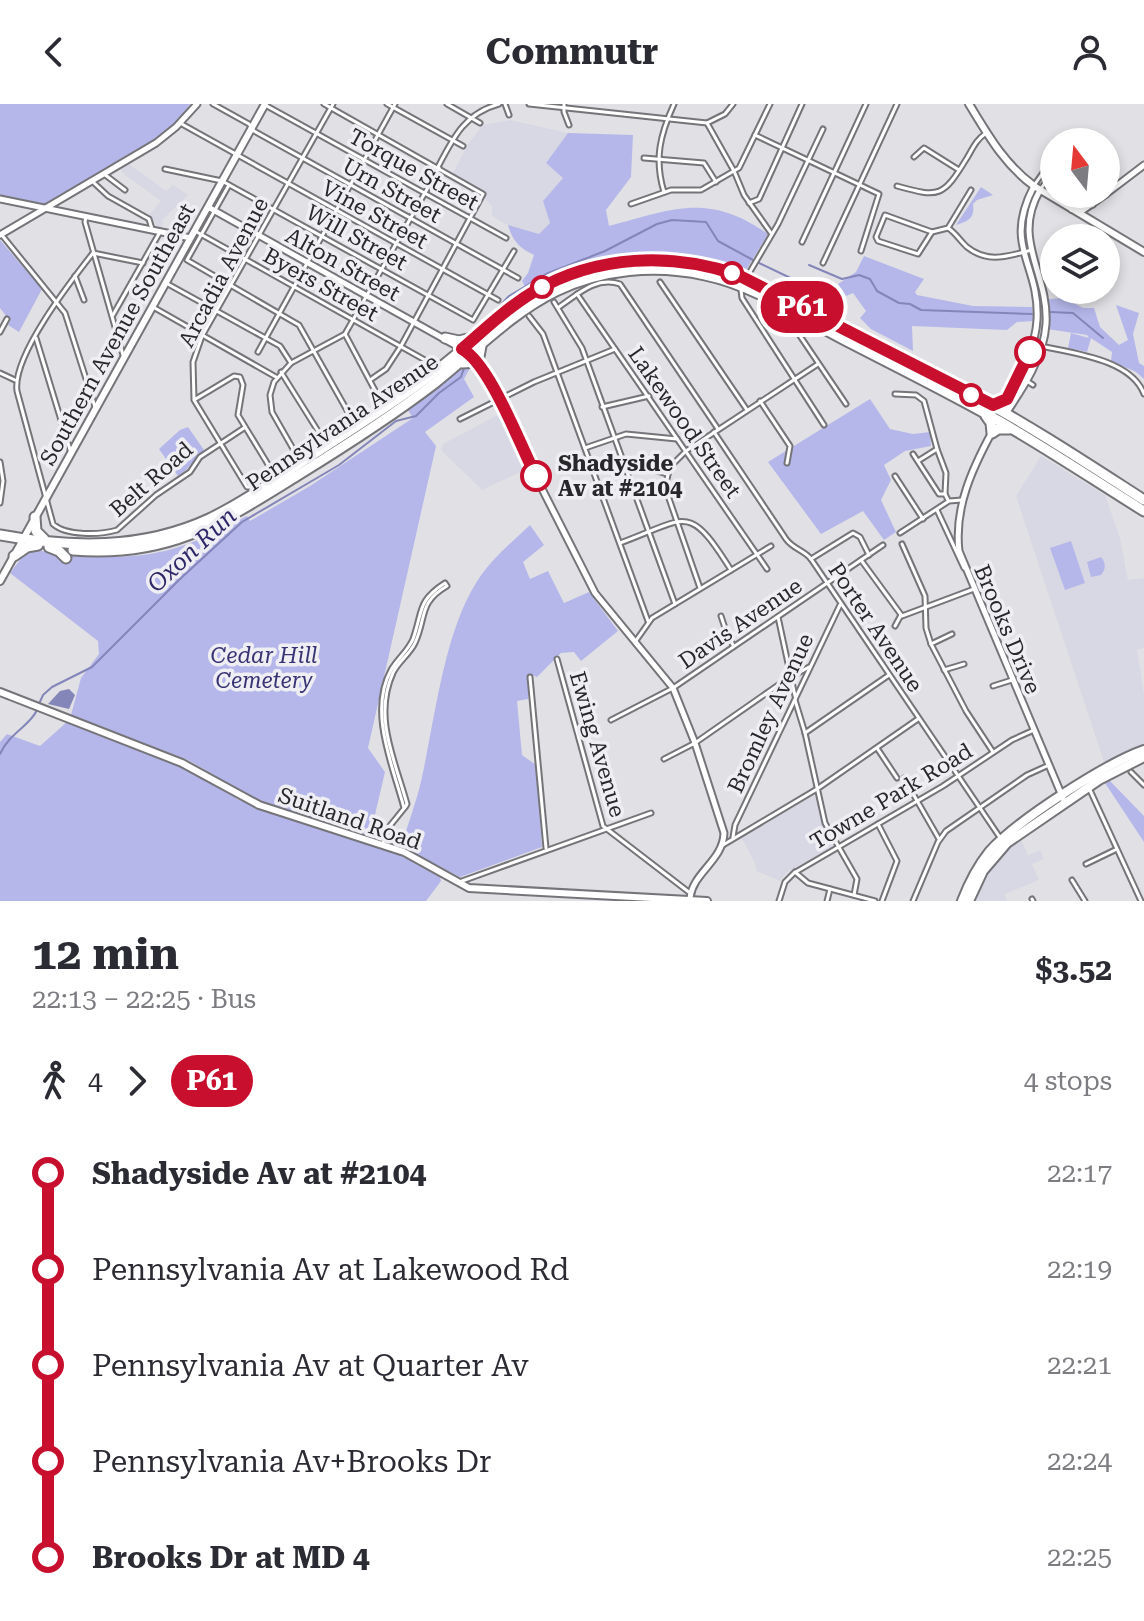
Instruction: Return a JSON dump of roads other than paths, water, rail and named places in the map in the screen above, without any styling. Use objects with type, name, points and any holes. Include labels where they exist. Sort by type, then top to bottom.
[{"type":"highway","name":"Pennsylvania Avenue","points":[[23,539],[38,545],[135,549],[172,542],[232,517],[390,415],[459,364],[466,351],[494,321],[549,284],[581,271],[643,260],[683,261],[713,267],[983,407],[1005,410],[1017,426],[1144,511]]},
{"type":"highway","name":"Pennsylvania Avenue","points":[[23,539],[85,551],[167,535],[223,512],[386,407],[436,365],[481,346],[537,302],[567,287],[598,276],[632,270],[665,269],[744,283]]},
{"type":"highway","points":[[445,338],[459,341],[469,339],[494,321]]},
{"type":"highway","points":[[436,365],[450,352],[445,338]]},
{"type":"highway","points":[[459,364],[478,362],[481,346]]},
{"type":"highway","points":[[998,405],[1005,410],[1012,412],[1017,426],[992,433],[983,407],[998,405]]},
{"type":"highway","name":"Pennsylvania Avenue","points":[[1017,426],[1144,500]]},
{"type":"highway","points":[[35,517],[37,533],[68,559],[85,551]]},
{"type":"highway","points":[[0,535],[23,539]]},
{"type":"highway","points":[[14,556],[27,547],[38,545]]},
{"type":"main road","name":"Southern Avenue Southeast","points":[[0,581],[166,283],[226,183],[237,155],[265,104]]},
{"type":"main road","points":[[969,104],[1005,160],[1037,188],[1144,252]]},
{"type":"main road","points":[[1076,211],[1083,208]]},
{"type":"main road","name":"Suitland Road","points":[[0,692],[182,763],[259,805],[412,856],[459,884],[485,890],[690,896],[707,901]]},
{"type":"main road","points":[[962,901],[980,864],[1003,843],[1087,784],[1141,754]]},
{"type":"main road","points":[[969,901],[983,871],[1003,843]]},
{"type":"street","points":[[96,408],[70,325],[56,301],[0,235],[156,143],[180,123],[194,104]]},
{"type":"street","name":"Urn Street","points":[[213,104],[303,159],[518,278]]},
{"type":"street","name":"Torque Street","points":[[265,104],[506,238]]},
{"type":"street","points":[[324,104],[481,191],[481,199],[471,219],[401,346],[386,369],[370,380]]},
{"type":"street","points":[[387,104],[463,146]]},
{"type":"street","points":[[447,104],[480,123]]},
{"type":"street","points":[[296,454],[272,412],[270,395],[276,377],[291,363],[345,334],[452,140],[470,118],[499,104]]},
{"type":"street","points":[[505,104],[509,115]]},
{"type":"street","points":[[529,104],[707,123],[721,117],[733,104]]},
{"type":"street","points":[[664,192],[658,159],[660,140],[674,104]]},
{"type":"street","points":[[631,204],[664,192],[699,190],[734,171],[743,164],[770,104]]},
{"type":"street","points":[[749,203],[759,199],[802,104]]},
{"type":"street","points":[[802,242],[866,104]]},
{"type":"street","points":[[823,263],[897,104]]},
{"type":"street","name":"Arcadia Avenue","points":[[194,400],[193,362],[202,336],[332,106]]},
{"type":"street","points":[[258,352],[394,106]]},
{"type":"street","points":[[564,106],[569,125]]},
{"type":"street","name":"Vine Street","points":[[180,123],[498,300]]},
{"type":"street","points":[[707,123],[749,203],[770,229],[771,236]]},
{"type":"street","points":[[823,129],[771,236],[744,283],[742,298],[824,425]]},
{"type":"street","points":[[897,186],[926,194],[939,193],[959,170],[977,140],[986,133]]},
{"type":"street","points":[[755,135],[877,193],[880,197],[861,251]]},
{"type":"street","points":[[914,157],[924,148],[959,170]]},
{"type":"street","points":[[644,158],[704,163],[716,182]]},
{"type":"street","points":[[1120,183],[1144,165]]},
{"type":"street","name":"Will Street","points":[[165,169],[226,183],[475,319],[488,295]]},
{"type":"street","points":[[104,174],[125,190]]},
{"type":"street","points":[[92,181],[108,196],[149,219],[151,230]]},
{"type":"street","name":"Brooks Drive","points":[[1040,183],[1028,217],[1032,250],[1045,303],[1046,324],[1041,346],[1026,381],[1005,410],[968,480],[958,537],[965,570],[1063,800]]},
{"type":"street","name":"Brooks Drive","points":[[1005,410],[1032,344],[1037,318],[1020,225],[1025,203],[1040,185]]},
{"type":"street","points":[[932,232],[915,255],[879,242],[876,237],[885,215],[932,232],[948,228],[971,190]]},
{"type":"street","points":[[0,199],[160,232],[195,235],[187,260],[302,328],[353,421]]},
{"type":"street","name":"Alton Street","points":[[211,208],[445,338],[478,362],[595,593],[673,688],[723,827],[723,845]]},
{"type":"street","points":[[86,216],[93,253],[124,358]]},
{"type":"street","points":[[948,228],[983,256],[1001,258],[1032,250]]},
{"type":"street","points":[[111,316],[160,232]]},
{"type":"street","name":"Byers Street","points":[[195,235],[436,365]]},
{"type":"street","points":[[488,295],[514,251]]},
{"type":"street","points":[[93,253],[143,263]]},
{"type":"street","points":[[47,497],[16,380],[20,365],[56,301],[93,253]]},
{"type":"street","points":[[75,276],[84,300]]},
{"type":"street","name":"Porter Avenue","points":[[577,294],[601,283],[615,282],[622,286],[786,539],[811,559],[1003,843]]},
{"type":"street","points":[[660,282],[747,410]]},
{"type":"street","points":[[166,283],[280,346],[291,363]]},
{"type":"street","points":[[559,308],[577,294]]},
{"type":"street","name":"Lakewood Street","points":[[577,294],[767,569]]},
{"type":"street","points":[[554,302],[575,333],[586,360],[675,604]]},
{"type":"street","points":[[153,307],[276,377]]},
{"type":"street","points":[[529,316],[542,331],[648,621]]},
{"type":"street","points":[[0,332],[7,319]]},
{"type":"street","points":[[792,324],[846,404]]},
{"type":"street","points":[[345,334],[379,398]]},
{"type":"street","points":[[36,338],[71,453]]},
{"type":"street","points":[[1032,344],[1123,368],[1139,381],[1144,394]]},
{"type":"street","points":[[460,419],[557,372],[615,349]]},
{"type":"street","points":[[700,588],[666,492],[667,474],[674,461],[686,451],[818,364]]},
{"type":"street","points":[[281,372],[323,439]]},
{"type":"street","points":[[0,373],[16,380]]},
{"type":"street","points":[[234,376],[240,377],[243,385],[238,415],[272,471],[271,475],[247,487],[194,400],[234,376]]},
{"type":"street","points":[[1019,376],[1033,385]]},
{"type":"street","points":[[895,394],[915,394],[923,399],[947,476],[945,494],[949,501]]},
{"type":"street","points":[[602,407],[649,396]]},
{"type":"street","points":[[760,401],[790,446],[787,463]]},
{"type":"street","name":"Belt Road","points":[[47,497],[51,520],[58,529],[113,532],[156,495],[190,472],[200,457],[245,427]]},
{"type":"street","points":[[585,448],[629,434],[677,439]]},
{"type":"street","points":[[918,461],[937,449]]},
{"type":"street","points":[[913,454],[939,494],[945,494]]},
{"type":"street","points":[[0,462],[0,503]]},
{"type":"street","points":[[626,471],[646,468],[667,474]]},
{"type":"street","points":[[895,476],[923,519]]},
{"type":"street","points":[[900,533],[949,501],[955,498],[963,500]]},
{"type":"street","points":[[937,510],[965,570]]},
{"type":"street","points":[[620,543],[676,521],[687,521],[700,527],[731,570]]},
{"type":"street","points":[[811,559],[853,533],[860,537],[869,555]]},
{"type":"street","points":[[950,539],[958,537]]},
{"type":"street","points":[[902,544],[924,593],[926,628],[931,644],[966,711],[993,752]]},
{"type":"street","name":"Davis Avenue","points":[[611,720],[673,688],[883,545]]},
{"type":"street","points":[[635,642],[648,621],[771,546]]},
{"type":"street","points":[[861,560],[901,615]]},
{"type":"street","points":[[382,845],[389,827],[407,804],[385,726],[384,710],[393,674],[415,642],[426,605],[446,585]]},
{"type":"street","points":[[895,626],[901,615],[925,609],[974,589]]},
{"type":"street","name":"Bromley Avenue","points":[[733,837],[735,825],[841,604]]},
{"type":"street","points":[[721,616],[734,647]]},
{"type":"street","points":[[778,617],[825,823],[857,879],[854,895]]},
{"type":"street","points":[[931,644],[952,634]]},
{"type":"street","name":"Ewing Avenue","points":[[557,659],[605,829],[690,896]]},
{"type":"street","points":[[944,670],[964,664]]},
{"type":"street","points":[[664,759],[695,743],[809,667]]},
{"type":"street","points":[[805,733],[889,675]]},
{"type":"street","points":[[530,677],[546,849]]},
{"type":"street","points":[[993,686],[1012,680]]},
{"type":"street","points":[[690,896],[723,845],[733,837],[817,789],[919,719]]},
{"type":"street","name":"Towne Park Road","points":[[779,901],[785,882],[795,872],[1034,730]]},
{"type":"street","points":[[877,748],[897,778]]},
{"type":"street","points":[[1141,754],[1144,768]]},
{"type":"street","points":[[913,900],[939,839],[948,830],[1027,775],[1049,765]]},
{"type":"street","points":[[1131,772],[1144,785]]},
{"type":"street","points":[[904,778],[939,839]]},
{"type":"street","points":[[1087,784],[1141,901]]},
{"type":"street","points":[[459,884],[469,877],[651,813]]},
{"type":"street","points":[[878,824],[897,861],[882,901]]},
{"type":"street","points":[[1086,864],[1117,849]]},
{"type":"street","points":[[795,872],[808,883],[875,901]]},
{"type":"street","points":[[1072,880],[1085,901]]},
{"type":"street","points":[[827,901],[830,889]]},
{"type":"waterway","name":"Oxon Run","points":[[467,334],[509,296],[546,274],[672,220],[706,222],[718,241],[753,260]]},
{"type":"waterway","name":"Oxon Run","points":[[757,262],[801,283],[806,302]]},
{"type":"waterway","name":"Oxon Run","points":[[809,265],[842,279],[859,275],[870,279],[877,291],[921,310],[1032,314]]},
{"type":"waterway","name":"Oxon Run","points":[[1050,312],[1073,313],[1103,338]]},
{"type":"waterway","name":"Oxon Run","points":[[39,704],[52,687],[92,667],[242,522],[339,465],[396,421],[416,416],[461,377],[464,368]]},
{"type":"waterway","name":"Oxon Run","points":[[0,754],[37,710]]},
{"type":"place","name":"Shadyside Av at #2104","points":[[536,476]]},
{"type":"park label","name":"Cedar Hill Cemetery","points":[[264,668]]}]
